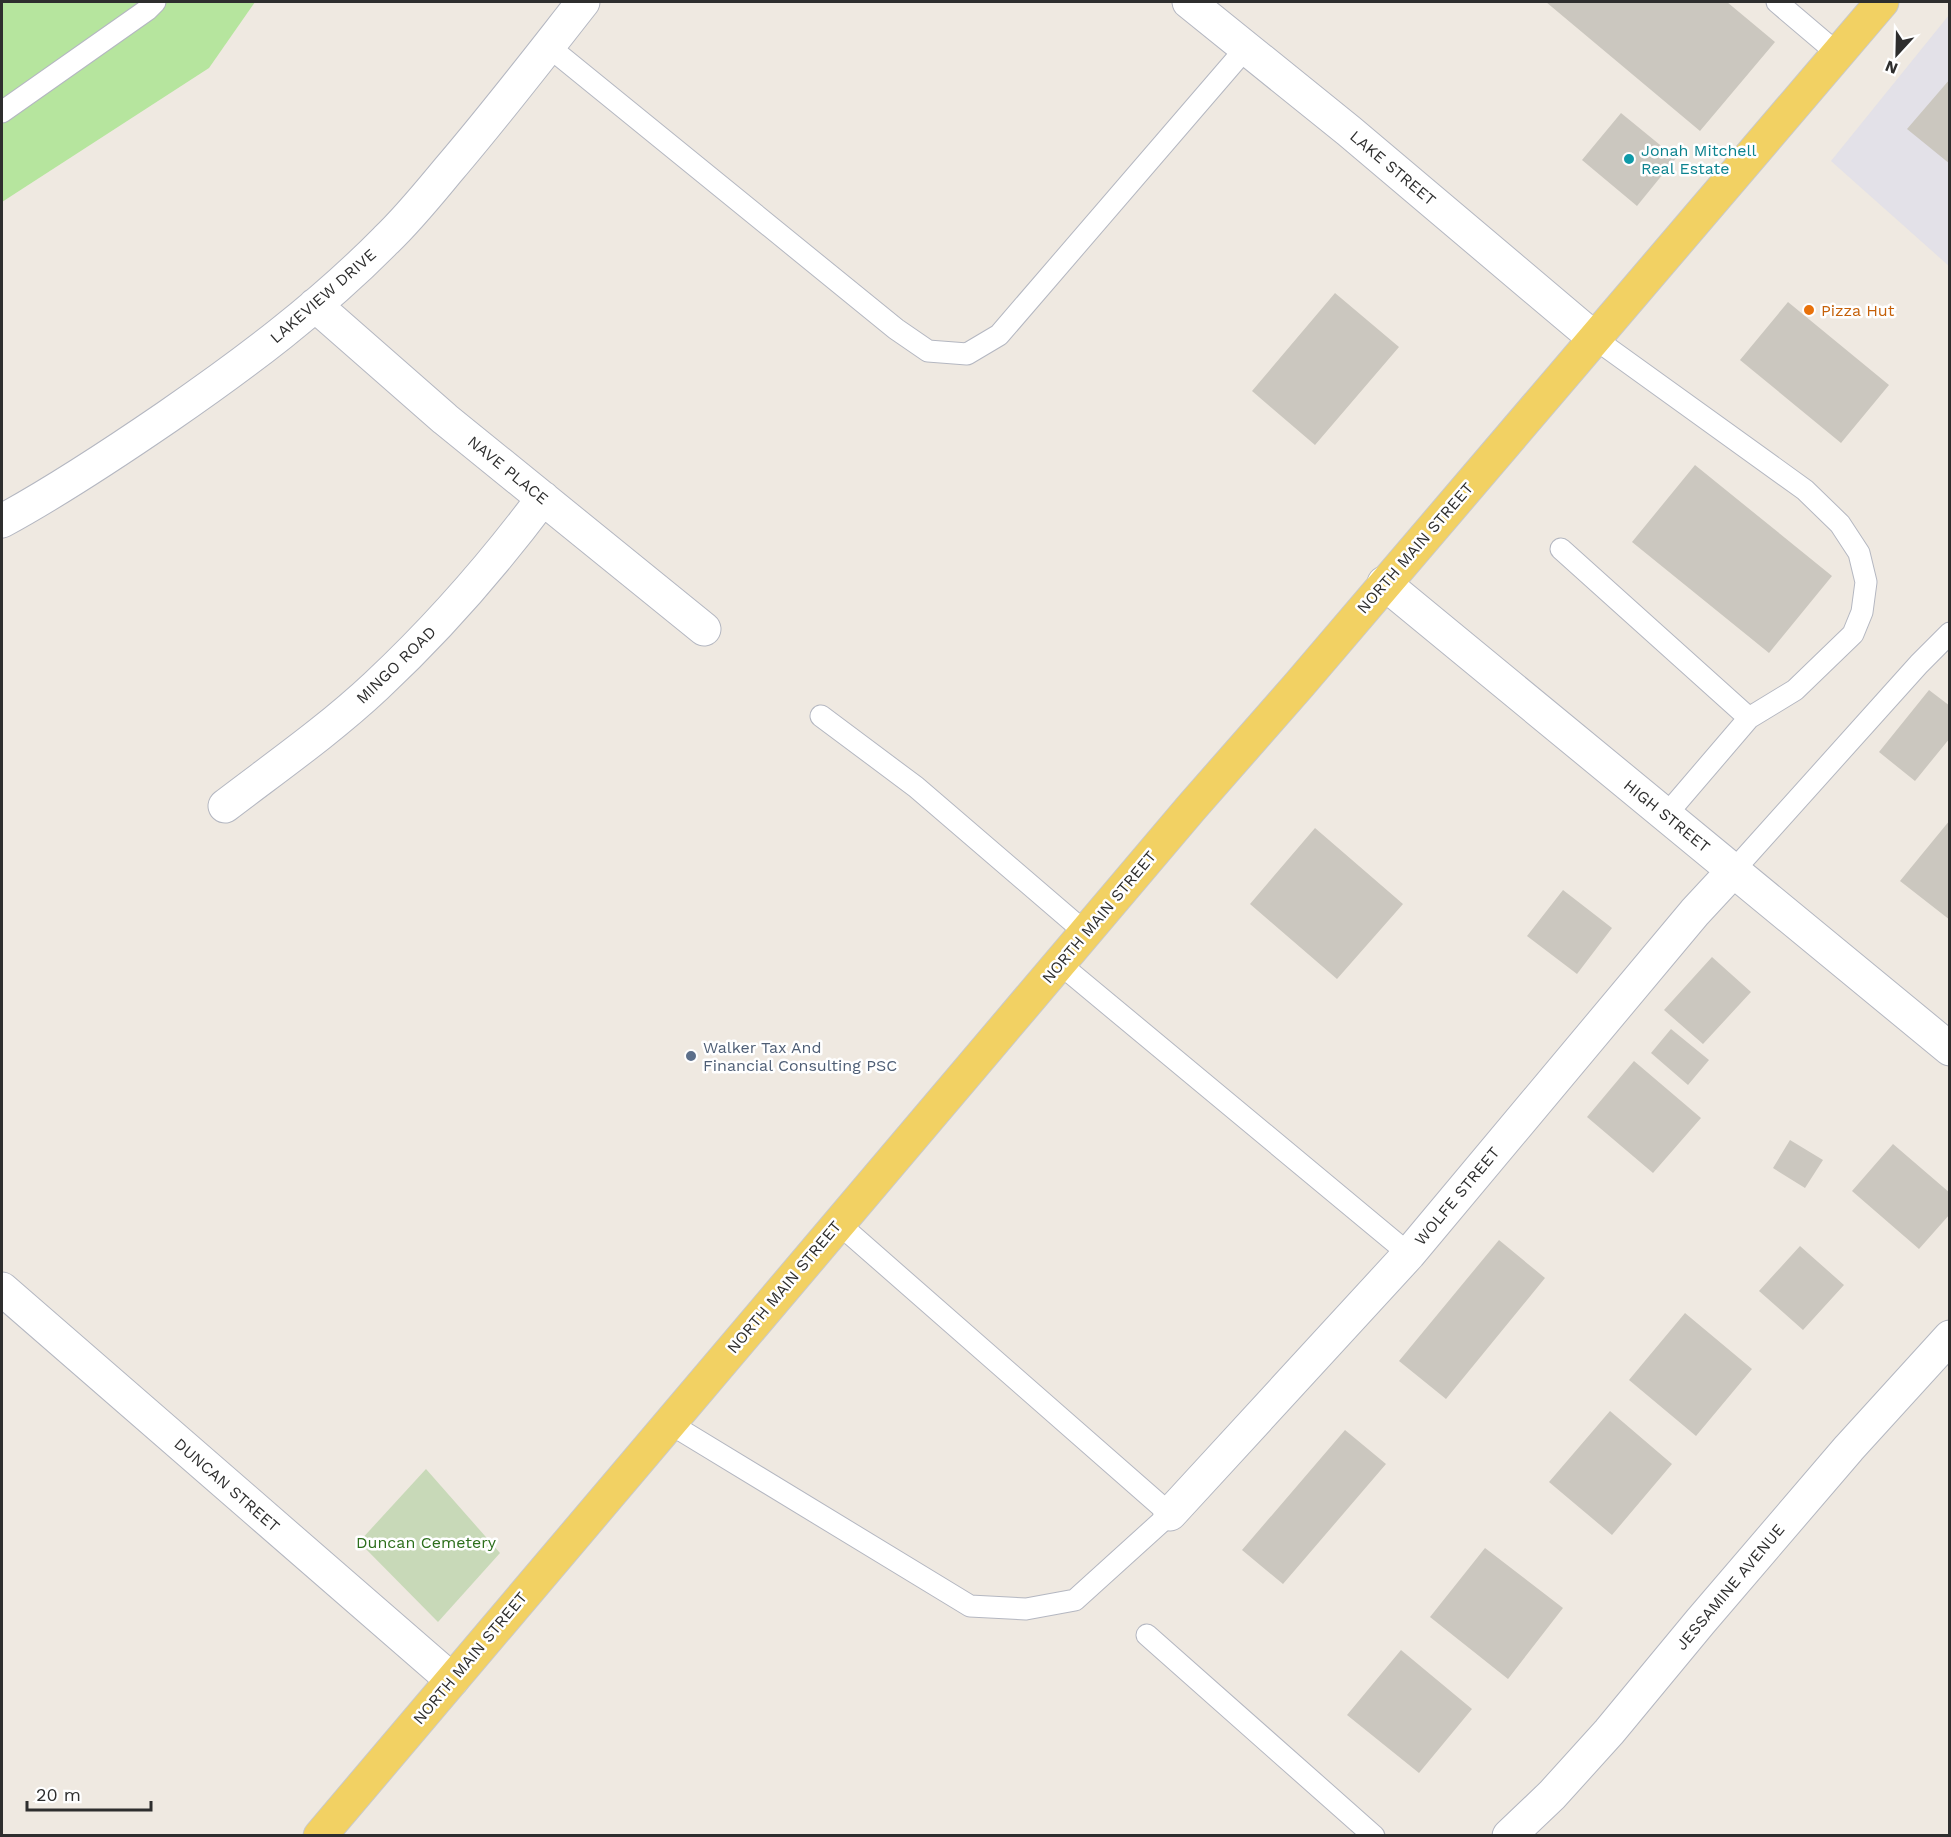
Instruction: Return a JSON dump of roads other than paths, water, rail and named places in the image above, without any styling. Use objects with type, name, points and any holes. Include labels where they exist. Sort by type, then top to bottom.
[{"type":"main road","name":"NORTH MAIN STREET","points":[[320,1836],[1191,808],[1299,685],[1882,2]]},
{"type":"street","name":"LAKEVIEW DRIVE","points":[[2,521],[117,452],[181,408],[254,355],[315,305],[387,239],[428,194],[583,2]]},
{"type":"street","name":"LAKE STREET","points":[[1192,2],[1340,123],[1594,338]]},
{"type":"street","name":"NAVE PLACE","points":[[315,305],[446,419],[704,629]]},
{"type":"street","name":"MINGO ROAD","points":[[225,806],[322,733],[375,687],[456,605],[519,531],[543,498]]},
{"type":"street","name":"HIGH STREET","points":[[1384,583],[1950,1049]]},
{"type":"street","name":"WOLFE STREET","points":[[1170,1514],[1409,1254],[1695,912],[1734,870]]},
{"type":"street","name":"DUNCAN STREET","points":[[2,1289],[452,1680]]},
{"type":"street","name":"JESSAMINE AVENUE","points":[[1524,1831],[1552,1795],[1609,1732],[1849,1448],[1950,1337]]},
{"type":"lane","points":[[2,112],[147,10],[155,2]]},
{"type":"lane","points":[[1777,2],[1837,53]]},
{"type":"lane","points":[[548,46],[897,329],[928,351],[967,354],[999,335],[1246,48]]},
{"type":"lane","points":[[1594,338],[1805,490],[1840,524],[1859,553],[1866,582],[1862,612],[1853,634],[1795,690],[1749,718],[1666,815]]},
{"type":"lane","points":[[1561,549],[1749,718]]},
{"type":"lane","points":[[1734,870],[1919,664],[1950,633]]},
{"type":"lane","points":[[821,716],[916,787],[1086,933]]},
{"type":"lane","points":[[1060,964],[1409,1254]]},
{"type":"lane","points":[[669,1423],[970,1606],[1026,1609],[1075,1599],[1170,1514],[838,1223]]},
{"type":"lane","points":[[1147,1635],[1374,1836]]},
{"type":"place","name":"Jonah Mitchell Real Estate","points":[[1629,159]]},
{"type":"place","name":"Pizza Hut","points":[[1809,310]]},
{"type":"place","name":"Walker Tax And Financial Consulting PSC","points":[[691,1056]]},
{"type":"park label","name":"Duncan Cemetery","points":[[426,1542]]}]
